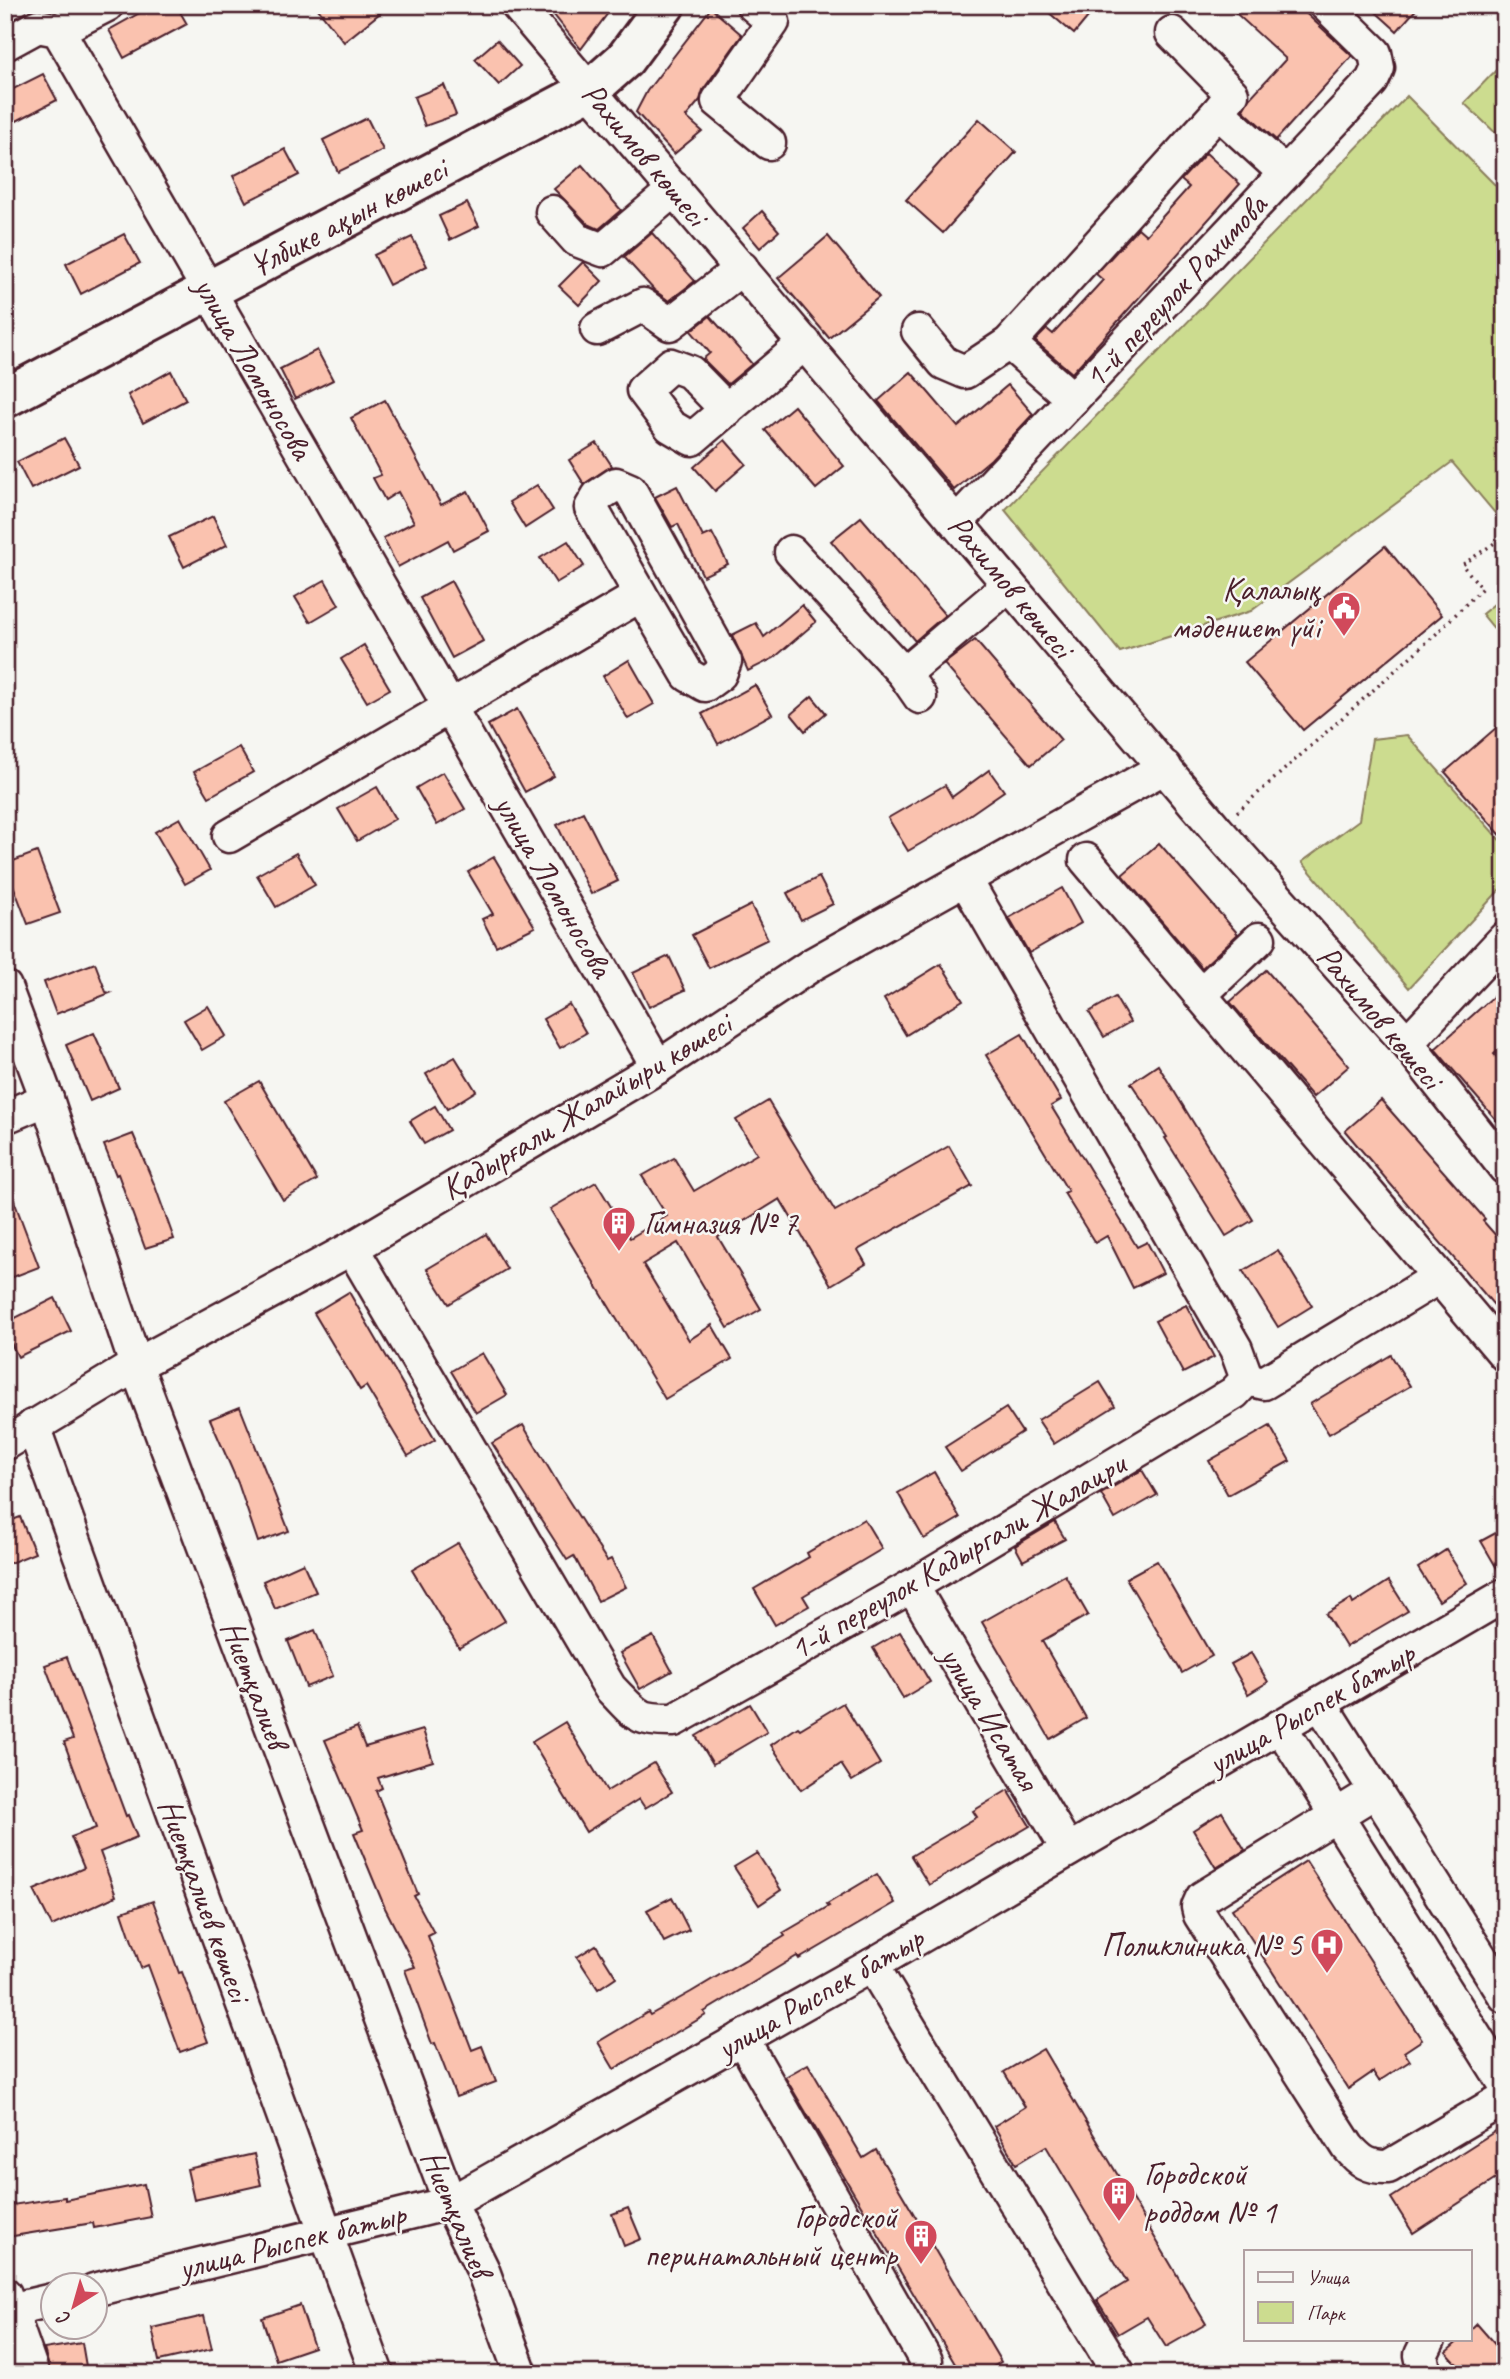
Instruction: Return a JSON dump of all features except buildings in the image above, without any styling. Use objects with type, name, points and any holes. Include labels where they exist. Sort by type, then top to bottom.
[{"type":"main road","name":"Ұлбике ақын көшесі","points":[[5,398],[591,89],[625,59],[665,5]]},
{"type":"street","points":[[5,44],[38,26],[58,30],[107,5]]},
{"type":"street","name":"Рахимов көшесі","points":[[517,5],[1217,830],[1407,1043],[1505,1168]]},
{"type":"street","points":[[753,5],[773,22],[718,102],[769,143]]},
{"type":"street","name":"1-й переулок Рахимова","points":[[957,522],[1372,81],[1378,68],[1375,53],[1326,5]]},
{"type":"street","name":"улица Ломоносова","points":[[58,30],[658,1067]]},
{"type":"street","points":[[918,331],[944,363],[965,372],[1009,343],[1218,112],[1232,94],[1172,33]]},
{"type":"street","points":[[1218,112],[1285,173]]},
{"type":"street","points":[[552,212],[577,240],[603,250],[675,189]]},
{"type":"street","points":[[597,330],[643,305],[670,324],[742,268]]},
{"type":"street","points":[[726,410],[806,343]]},
{"type":"street","points":[[1009,343],[1073,399]]},
{"type":"street","points":[[616,484],[630,491],[725,661],[720,674],[705,685],[688,675],[641,595],[591,508],[598,496],[616,484]]},
{"type":"street","points":[[791,552],[912,686],[1009,585]]},
{"type":"street","points":[[229,836],[641,595]]},
{"type":"street","name":"Қадырғали Жалайыри көшесі","points":[[5,1444],[136,1366],[352,1248],[658,1067],[813,964],[1165,767]]},
{"type":"street","points":[[1086,860],[1505,1355]]},
{"type":"street","points":[[965,879],[1236,1349],[1247,1379],[1264,1383],[1439,1277]]},
{"type":"street","points":[[1407,1043],[1505,938]]},
{"type":"street","points":[[1200,993],[1259,939]]},
{"type":"street","name":"Ниетқалиев","points":[[5,987],[47,1099],[136,1366],[450,2203],[482,2268],[521,2374]]},
{"type":"street","points":[[5,1117],[47,1099]]},
{"type":"street","name":"1-й переулок Кадыргали Жалаири","points":[[352,1248],[610,1688],[634,1713],[647,1721],[674,1720],[912,1586],[1234,1393],[1247,1379]]},
{"type":"street","name":"Ниетқалиев көшесі","points":[[33,1426],[377,2374]]},
{"type":"street","name":"улица Исатая","points":[[912,1586],[1068,1850]]},
{"type":"street","name":"улица Рыспек батыр","points":[[108,2287],[450,2203],[872,1965],[1505,1595]]},
{"type":"street","points":[[1320,1703],[1505,1996]]},
{"type":"street","points":[[1280,1726],[1505,2084]]},
{"type":"street","points":[[1376,1791],[1202,1898],[1198,1908],[1200,1915],[1348,2147],[1359,2160],[1374,2168],[1388,2167],[1505,2098]]},
{"type":"street","points":[[872,1965],[1119,2374]]},
{"type":"street","points":[[742,2038],[926,2361]]},
{"type":"street","points":[[33,2374],[7,2305],[38,2302]]},
{"type":"street","points":[[1425,2374],[1421,2356],[1429,2340]]},
{"type":"path","points":[[1217,830],[1436,634],[1482,588],[1462,565],[1505,536]]},
{"type":"green space","points":[[1505,61],[1505,142],[1464,103]]},
{"type":"green space","points":[[1407,96],[1505,195],[1505,525],[1452,462],[1251,611],[1120,652],[1005,510]]},
{"type":"green space","points":[[1505,595],[1505,642],[1482,614]]},
{"type":"green space","points":[[1407,735],[1505,846],[1505,884],[1409,988],[1302,862],[1359,820],[1372,739]]},
{"type":"place","name":"Қалалық мәдениет үйі","points":[[1344,638]]},
{"type":"place","name":"Гимназия № 7","points":[[619,1253]]},
{"type":"place","name":"Поликлиника № 5","points":[[1327,1975]]},
{"type":"place","name":"Городской роддом № 1","points":[[1119,2223]]},
{"type":"place","name":"Городской перинатальный центр","points":[[921,2266]]}]
